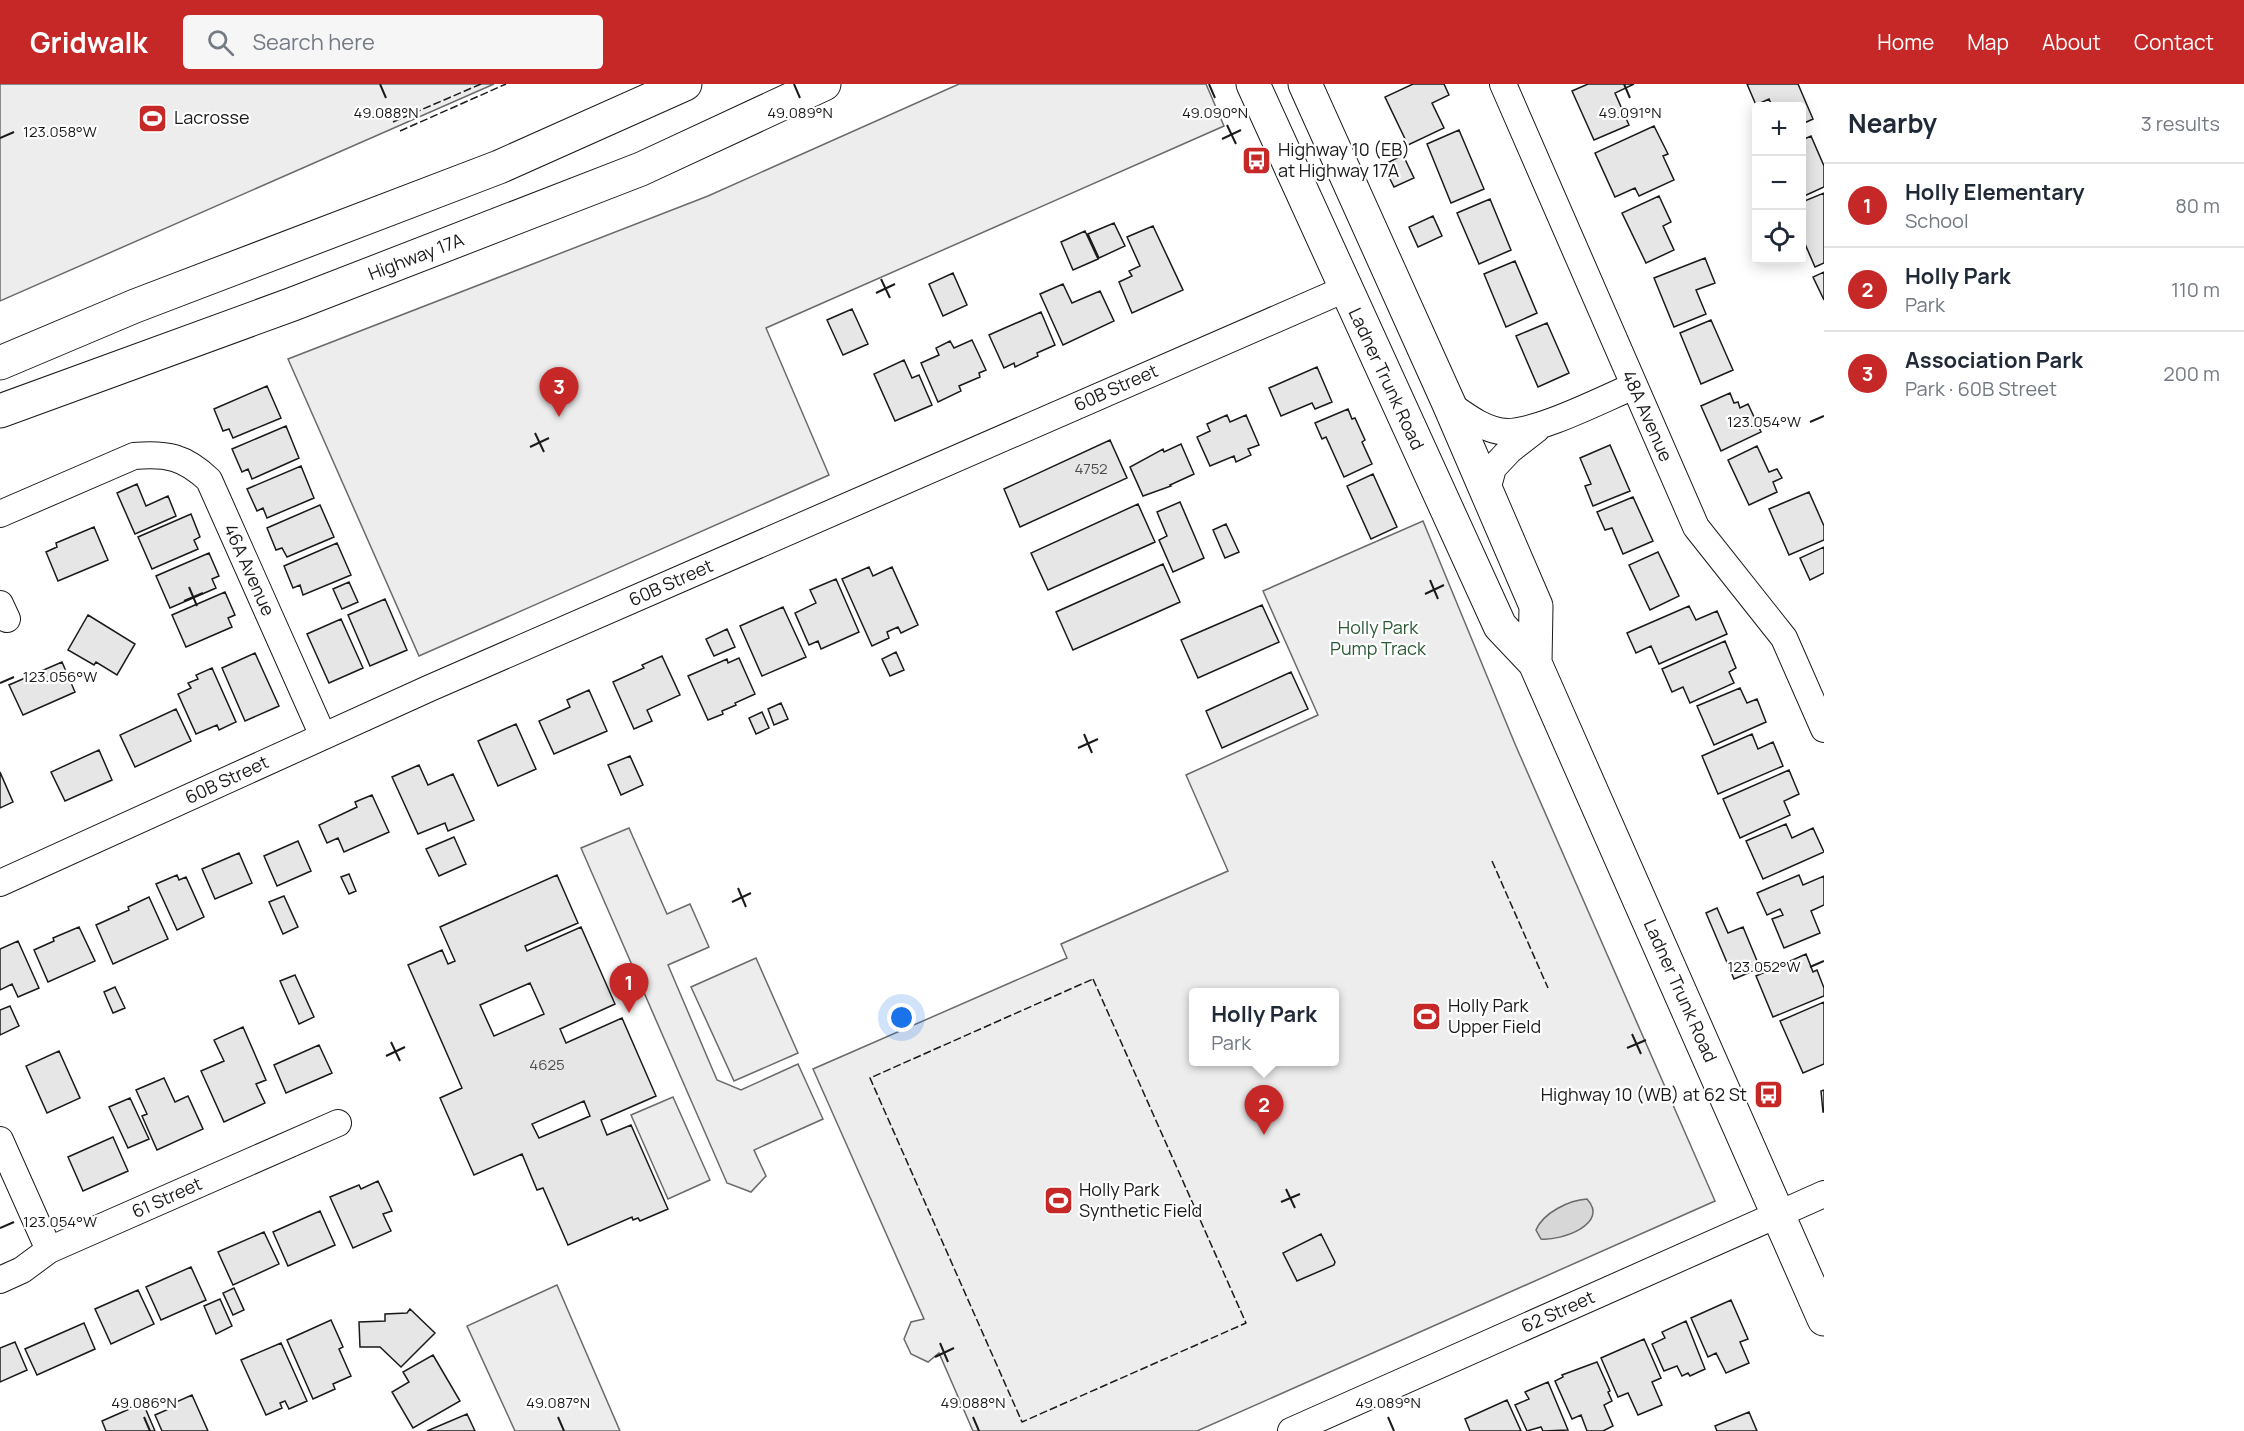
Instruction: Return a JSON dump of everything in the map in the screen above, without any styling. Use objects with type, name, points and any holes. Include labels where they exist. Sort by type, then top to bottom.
[{"type":"main road","points":[[0,363],[135,306],[499,167],[685,84]]},
{"type":"main road","name":"Highway 17A","points":[[0,411],[294,304],[641,169],[824,84]]},
{"type":"main road","name":"Ladner Trunk Road","points":[[1253,84],[1500,626],[1535,663],[1824,1319]]},
{"type":"main road","name":"Ladner Trunk Road","points":[[1305,84],[1449,404],[1536,606],[1535,663]]},
{"type":"street","name":"48A Avenue","points":[[1503,84],[1696,526],[1784,638],[1824,729]]},
{"type":"street","name":"60B Street","points":[[0,883],[323,736],[1345,289]]},
{"type":"street","points":[[1449,404],[1481,425],[1507,432],[1542,425],[1634,386]]},
{"type":"street","points":[[1487,490],[1493,468],[1510,450],[1542,425]]},
{"type":"street","name":"46A Avenue","points":[[0,514],[134,456],[154,454],[174,457],[193,465],[209,480],[323,736]]},
{"type":"street","name":"61 Street","points":[[0,1280],[22,1270],[49,1250],[338,1123]]},
{"type":"street","points":[[0,1140],[49,1250]]},
{"type":"street","name":"62 Street","points":[[1291,1431],[1824,1194]]},
{"type":"shaded area","points":[[0,84],[494,84],[0,301]]},
{"type":"shaded area","points":[[959,84],[1206,84],[1224,126],[766,328],[829,475],[419,656],[288,359],[708,196]]},
{"type":"shaded area","points":[[1423,521],[1515,744],[1715,1201],[1197,1431],[973,1431],[939,1353],[928,1362],[911,1354],[904,1339],[911,1322],[924,1319],[813,1069],[1067,958],[1061,944],[1228,871],[1186,775],[1318,715],[1263,591]]},
{"type":"shaded area","points":[[629,828],[667,914],[690,904],[709,947],[668,965],[717,1080],[741,1090],[798,1064],[823,1119],[754,1150],[766,1176],[751,1192],[727,1183],[581,848]]},
{"type":"shaded area","points":[[756,958],[798,1053],[734,1081],[691,987]]},
{"type":"shaded area","points":[[673,1097],[710,1180],[668,1199],[631,1115]]},
{"type":"shaded area","points":[[1587,1199],[1592,1208],[1592,1216],[1588,1223],[1570,1234],[1541,1239],[1536,1230],[1544,1218],[1557,1208]]},
{"type":"shaded area","points":[[557,1285],[620,1431],[515,1431],[467,1326]]},
{"type":"building","points":[[1413,84],[1444,84],[1449,95],[1432,103],[1444,128],[1408,145],[1385,97]]},
{"type":"building","points":[[1588,84],[1634,84],[1615,93],[1629,125],[1594,140],[1572,91]]},
{"type":"building","points":[[1747,84],[1798,84],[1806,102],[1770,102],[1769,99],[1755,102]]},
{"type":"building","points":[[1806,103],[1813,119],[1806,122]]},
{"type":"building","points":[[1654,126],[1668,154],[1663,156],[1674,180],[1639,196],[1635,188],[1615,197],[1595,153]]},
{"type":"building","points":[[1459,130],[1484,189],[1451,203],[1427,144]]},
{"type":"building","points":[[1811,136],[1824,166],[1824,187],[1806,195],[1806,156],[1806,138]]},
{"type":"building","points":[[1403,155],[1414,178],[1394,187],[1383,165]]},
{"type":"building","points":[[1824,193],[1824,263],[1815,267],[1806,246],[1806,200]]},
{"type":"building","points":[[1659,196],[1671,222],[1663,226],[1674,250],[1646,263],[1622,213]]},
{"type":"building","points":[[1490,199],[1511,250],[1479,264],[1457,213]]},
{"type":"building","points":[[1433,216],[1442,236],[1418,247],[1409,227]]},
{"type":"building","points":[[1114,223],[1125,246],[1099,258],[1088,234]]},
{"type":"building","points":[[1153,226],[1183,290],[1132,313],[1119,282],[1132,276],[1129,271],[1140,266],[1127,237]]},
{"type":"building","points":[[1085,231],[1098,259],[1073,270],[1061,242]]},
{"type":"building","points":[[1705,258],[1715,283],[1696,290],[1706,314],[1674,327],[1654,278]]},
{"type":"building","points":[[1515,261],[1537,313],[1506,327],[1484,274]]},
{"type":"building","points":[[1824,272],[1824,300],[1813,277]]},
{"type":"building","points":[[953,273],[967,305],[943,316],[929,284]]},
{"type":"building","points":[[1063,284],[1072,303],[1100,291],[1114,321],[1063,345],[1040,294]]},
{"type":"building","points":[[852,309],[868,344],[843,355],[827,320]]},
{"type":"building","points":[[1041,312],[1055,345],[1015,367],[1014,363],[1004,368],[989,335]]},
{"type":"building","points":[[1711,320],[1733,370],[1701,384],[1680,333]]},
{"type":"building","points":[[1547,323],[1569,373],[1538,387],[1516,336]]},
{"type":"building","points":[[972,340],[986,370],[979,373],[980,377],[959,386],[961,391],[938,402],[921,363],[939,355],[936,348],[950,341],[954,348]]},
{"type":"building","points":[[904,360],[912,378],[919,375],[932,405],[895,421],[874,374]]},
{"type":"building","points":[[1317,367],[1332,402],[1315,409],[1312,403],[1281,416],[1269,388]]},
{"type":"building","points":[[267,386],[281,418],[233,438],[229,429],[223,431],[214,409]]},
{"type":"building","points":[[1730,393],[1734,403],[1738,402],[1740,408],[1748,404],[1761,432],[1721,451],[1701,406]]},
{"type":"building","points":[[1348,409],[1352,419],[1355,418],[1365,440],[1362,442],[1372,464],[1344,477],[1326,437],[1322,439],[1315,423]]},
{"type":"building","points":[[1227,415],[1230,422],[1246,415],[1259,445],[1248,449],[1251,455],[1236,462],[1234,456],[1210,466],[1197,437],[1210,431],[1207,424]]},
{"type":"building","points":[[286,426],[299,458],[252,479],[248,469],[242,472],[232,449]]},
{"type":"building","points":[[1110,440],[1127,478],[1020,527],[1004,489]]},
{"type":"building","points":[[1181,444],[1194,474],[1171,486],[1143,496],[1130,467],[1163,449],[1164,452]]},
{"type":"building","points":[[1610,445],[1630,491],[1593,506],[1585,486],[1591,484],[1580,458]]},
{"type":"building","points":[[1757,446],[1769,472],[1777,469],[1782,478],[1773,482],[1777,492],[1749,505],[1728,460]]},
{"type":"building","points":[[301,466],[314,498],[267,518],[263,508],[257,511],[247,489]]},
{"type":"building","points":[[1373,474],[1397,527],[1371,539],[1347,486]]},
{"type":"building","points":[[137,484],[146,506],[168,496],[176,516],[135,534],[117,493]]},
{"type":"building","points":[[1809,492],[1824,526],[1824,540],[1789,555],[1769,509]]},
{"type":"building","points":[[1633,497],[1653,541],[1623,554],[1612,528],[1605,530],[1597,512]]},
{"type":"building","points":[[1180,502],[1204,558],[1173,572],[1159,540],[1167,536],[1157,512]]},
{"type":"building","points":[[1138,504],[1155,542],[1048,590],[1031,553]]},
{"type":"building","points":[[320,505],[334,537],[287,557],[282,548],[276,550],[267,528]]},
{"type":"building","points":[[191,514],[200,537],[194,540],[198,549],[152,569],[138,537]]},
{"type":"building","points":[[1226,524],[1239,552],[1225,558],[1213,530]]},
{"type":"building","points":[[94,527],[108,560],[58,581],[46,552],[57,547],[56,543]]},
{"type":"building","points":[[337,543],[351,575],[303,595],[300,585],[293,588],[284,566]]},
{"type":"building","points":[[1824,547],[1824,573],[1810,580],[1800,558]]},
{"type":"building","points":[[1658,552],[1679,596],[1650,610],[1629,565]]},
{"type":"building","points":[[209,553],[219,576],[212,579],[216,588],[170,608],[156,576]]},
{"type":"building","points":[[1163,564],[1180,602],[1073,650],[1056,612]]},
{"type":"building","points":[[869,567],[873,576],[892,567],[918,625],[901,633],[898,627],[887,632],[889,638],[872,646],[842,579]]},
{"type":"building","points":[[836,579],[859,632],[821,649],[818,641],[809,645],[795,613],[816,603],[810,590]]},
{"type":"building","points":[[349,582],[358,602],[342,609],[333,589]]},
{"type":"building","points":[[225,592],[235,615],[228,618],[232,627],[186,647],[172,615]]},
{"type":"building","points":[[385,599],[407,650],[370,666],[348,615]]},
{"type":"building","points":[[1262,605],[1279,642],[1198,678],[1181,640]]},
{"type":"building","points":[[1689,606],[1696,620],[1717,611],[1727,634],[1659,664],[1651,646],[1636,653],[1627,633]]},
{"type":"building","points":[[783,607],[806,657],[762,676],[740,626]]},
{"type":"building","points":[[88,615],[135,644],[117,675],[96,662],[94,665],[68,650]]},
{"type":"building","points":[[341,619],[363,668],[329,683],[307,634]]},
{"type":"building","points":[[727,629],[735,647],[714,656],[706,639]]},
{"type":"building","points":[[1725,641],[1736,668],[1729,672],[1734,683],[1690,703],[1683,687],[1672,692],[1662,669]]},
{"type":"building","points":[[896,652],[904,670],[890,676],[882,659]]},
{"type":"building","points":[[255,653],[279,706],[245,721],[222,668]]},
{"type":"building","points":[[662,656],[680,695],[647,710],[652,721],[634,729],[613,682],[644,668],[642,665]]},
{"type":"building","points":[[739,658],[755,694],[722,711],[723,714],[708,720],[688,676],[727,659],[728,663]]},
{"type":"building","points":[[62,662],[75,692],[23,715],[9,685]]},
{"type":"building","points":[[212,668],[236,722],[219,730],[217,725],[196,734],[178,694],[191,688],[188,683],[198,679],[196,675]]},
{"type":"building","points":[[1291,672],[1308,709],[1222,748],[1206,711]]},
{"type":"building","points":[[1740,688],[1747,703],[1757,699],[1766,722],[1714,745],[1697,706]]},
{"type":"building","points":[[589,690],[607,731],[554,754],[539,721],[570,707],[567,700]]},
{"type":"building","points":[[781,703],[788,719],[774,725],[768,709]]},
{"type":"building","points":[[176,709],[191,741],[135,767],[120,735]]},
{"type":"building","points":[[762,712],[769,728],[756,734],[749,718]]},
{"type":"building","points":[[516,724],[536,769],[498,786],[478,741]]},
{"type":"building","points":[[1752,734],[1758,749],[1773,742],[1783,766],[1718,794],[1702,756]]},
{"type":"building","points":[[99,750],[112,780],[65,801],[51,772]]},
{"type":"building","points":[[630,756],[643,785],[621,795],[608,765]]},
{"type":"building","points":[[419,765],[428,785],[453,774],[474,820],[448,831],[445,823],[418,834],[392,777]]},
{"type":"building","points":[[1789,770],[1799,794],[1784,801],[1790,815],[1740,838],[1723,799]]},
{"type":"building","points":[[0,772],[13,802],[0,808]]},
{"type":"building","points":[[372,795],[389,832],[344,852],[338,838],[327,843],[319,825],[357,807],[355,802]]},
{"type":"building","points":[[1786,824],[1792,838],[1813,828],[1824,852],[1763,879],[1746,841]]},
{"type":"building","points":[[454,837],[466,864],[439,876],[426,849]]},
{"type":"building","points":[[298,841],[311,871],[277,886],[264,856]]},
{"type":"building","points":[[239,853],[252,883],[215,899],[202,869]]},
{"type":"building","points":[[349,874],[356,891],[349,894],[341,877]]},
{"type":"building","points":[[177,875],[179,880],[186,877],[204,917],[177,930],[156,884]]},
{"type":"building","points":[[557,875],[578,923],[525,946],[527,951],[581,927],[615,1004],[560,1029],[566,1043],[622,1018],[656,1096],[601,1120],[607,1135],[631,1125],[668,1209],[640,1221],[638,1218],[633,1220],[632,1217],[568,1245],[543,1188],[537,1190],[522,1154],[474,1175],[440,1098],[462,1088],[408,965],[442,950],[448,964],[455,961],[440,927]],"holes":[[[530,983],[544,1014],[494,1036],[480,1005]],[[584,1101],[590,1116],[539,1138],[532,1124]]]},
{"type":"building","points":[[1799,875],[1803,885],[1824,876],[1824,905],[1811,911],[1820,933],[1784,948],[1772,919],[1783,915],[1780,909],[1767,915],[1757,893]]},
{"type":"building","points":[[284,896],[298,927],[283,934],[269,902]]},
{"type":"building","points":[[149,897],[168,939],[113,964],[96,925],[129,910],[128,907]]},
{"type":"building","points":[[1717,908],[1728,933],[1743,927],[1760,968],[1734,979],[1706,913]]},
{"type":"building","points":[[79,927],[95,961],[48,982],[34,950],[54,941],[53,938]]},
{"type":"building","points":[[18,941],[39,988],[18,997],[12,984],[0,990],[0,949]]},
{"type":"building","points":[[1806,954],[1813,972],[1817,970],[1824,988],[1824,996],[1773,1017],[1756,976]]},
{"type":"building","points":[[295,975],[314,1017],[299,1024],[280,981]]},
{"type":"building","points":[[115,987],[125,1008],[113,1013],[104,992]]},
{"type":"building","points":[[1824,1002],[1824,1064],[1803,1073],[1780,1021]]},
{"type":"building","points":[[10,1006],[19,1026],[0,1035],[0,1010]]},
{"type":"building","points":[[243,1027],[266,1080],[256,1084],[265,1103],[224,1122],[201,1071],[224,1061],[214,1040]]},
{"type":"building","points":[[319,1045],[332,1073],[286,1093],[274,1065]]},
{"type":"building","points":[[59,1051],[80,1098],[47,1113],[26,1066]]},
{"type":"building","points":[[164,1078],[175,1102],[188,1096],[203,1129],[157,1150],[142,1116],[147,1114],[136,1090]]},
{"type":"building","points":[[1824,1090],[1824,1112],[1823,1112],[1821,1091]]},
{"type":"building","points":[[130,1098],[149,1139],[128,1148],[109,1107]]},
{"type":"building","points":[[113,1137],[128,1171],[83,1191],[68,1157]]},
{"type":"building","points":[[378,1181],[392,1211],[383,1214],[391,1231],[353,1248],[330,1197],[359,1185],[361,1189]]},
{"type":"building","points":[[320,1211],[335,1245],[288,1266],[273,1232]]},
{"type":"building","points":[[264,1232],[279,1264],[233,1285],[218,1252]]},
{"type":"building","points":[[1321,1234],[1335,1262],[1334,1265],[1297,1281],[1283,1253]]},
{"type":"building","points":[[191,1267],[206,1300],[161,1320],[146,1287]]},
{"type":"building","points":[[234,1288],[244,1310],[233,1315],[223,1293]]},
{"type":"building","points":[[138,1290],[154,1324],[111,1344],[95,1309]]},
{"type":"building","points":[[220,1299],[232,1326],[216,1334],[204,1306]]},
{"type":"building","points":[[1731,1300],[1748,1339],[1740,1342],[1749,1363],[1726,1373],[1716,1353],[1708,1357],[1691,1318]]},
{"type":"building","points":[[410,1309],[435,1333],[401,1367],[380,1347],[360,1347],[359,1322],[385,1321],[385,1314],[407,1313]]},
{"type":"building","points":[[331,1320],[343,1347],[339,1349],[351,1376],[333,1384],[335,1389],[313,1399],[287,1340]]},
{"type":"building","points":[[1686,1321],[1705,1369],[1690,1376],[1688,1373],[1682,1376],[1677,1366],[1664,1371],[1652,1344],[1665,1338],[1662,1332]]},
{"type":"building","points":[[84,1323],[95,1349],[37,1375],[25,1349]]},
{"type":"building","points":[[1644,1339],[1661,1378],[1652,1382],[1662,1405],[1638,1415],[1628,1393],[1618,1397],[1601,1358]]},
{"type":"building","points":[[15,1342],[27,1370],[0,1382],[0,1348]]},
{"type":"building","points":[[281,1343],[307,1401],[289,1409],[285,1401],[280,1403],[282,1408],[266,1415],[241,1360]]},
{"type":"building","points":[[433,1355],[460,1401],[413,1428],[392,1392],[409,1382],[403,1372]]},
{"type":"building","points":[[1597,1362],[1610,1391],[1608,1392],[1612,1401],[1604,1405],[1613,1426],[1603,1431],[1587,1431],[1581,1415],[1572,1419],[1555,1381],[1563,1377],[1562,1375]]},
{"type":"building","points":[[1548,1382],[1568,1430],[1543,1431],[1541,1427],[1527,1431],[1515,1405],[1529,1399],[1525,1392]]},
{"type":"building","points":[[192,1395],[208,1431],[162,1431],[155,1415],[169,1409],[167,1406]]},
{"type":"building","points":[[1507,1400],[1521,1431],[1470,1431],[1465,1419]]},
{"type":"building","points":[[143,1403],[155,1431],[106,1431],[102,1421]]},
{"type":"building","points":[[1749,1412],[1757,1431],[1717,1431],[1715,1426]]},
{"type":"building","points":[[467,1414],[475,1431],[427,1431]]},
{"type":"fence","points":[[393,122],[481,84]]},
{"type":"fence","points":[[400,131],[506,84]]},
{"type":"fence","points":[[1492,861],[1548,988]]},
{"type":"fence","points":[[1093,979],[1246,1323],[1022,1422],[870,1078],[1093,979]]},
{"type":"place","name":"Lacrosse","points":[[153,118]]},
{"type":"place","name":"Highway 10 (EB) at Highway 17A","points":[[1257,160]]},
{"type":"place","name":"Association Park","points":[[559,417]]},
{"type":"place","name":"Holly Elementary","points":[[629,1013]]},
{"type":"place","name":"Holly Park Upper Field","points":[[1427,1016]]},
{"type":"place","name":"Highway 10 (WB) at 62 St","points":[[1768,1095]]},
{"type":"place","name":"Holly Park","points":[[1264,1135]]},
{"type":"place","name":"Holly Park Synthetic Field","points":[[1058,1200]]},
{"type":"park label","name":"Holly Park Pump Track","points":[[1378,638]]}]
